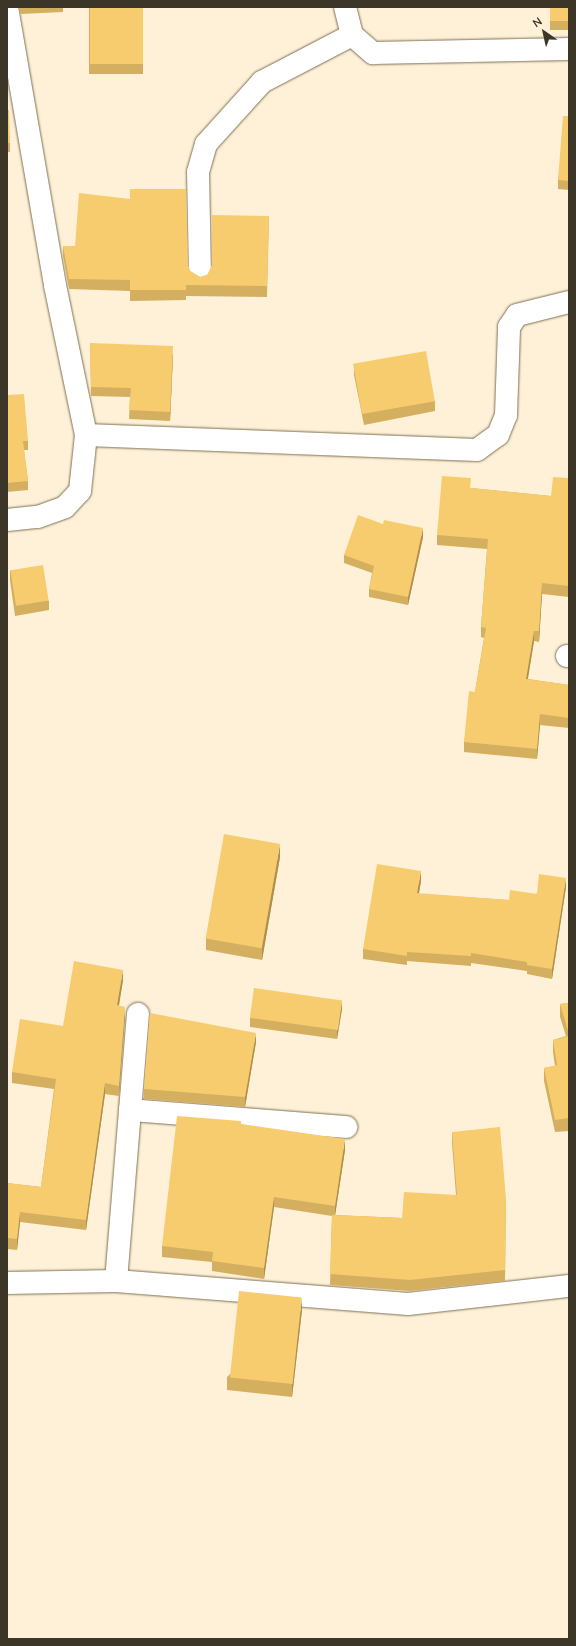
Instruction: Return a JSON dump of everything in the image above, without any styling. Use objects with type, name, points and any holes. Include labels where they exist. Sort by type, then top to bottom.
[{"type":"street","points":[[7,7],[55,285],[86,435],[80,491],[65,507],[38,517],[7,520]]},
{"type":"street","points":[[345,7],[352,35],[373,53],[569,49]]},
{"type":"street","points":[[200,275],[198,172],[206,144],[262,82],[352,35]]},
{"type":"street","points":[[86,435],[477,450],[498,435],[506,415],[509,327],[517,315],[569,302]]},
{"type":"street","points":[[116,1281],[138,1014]]},
{"type":"street","points":[[130,1110],[346,1128]]},
{"type":"street","points":[[7,1283],[116,1281],[408,1304],[569,1286]]},
{"type":"building","points":[[90,7],[143,7],[143,64],[90,64]]},
{"type":"building","points":[[550,7],[569,7],[569,21],[550,21]]},
{"type":"building","points":[[7,110],[9,110],[10,143],[7,143]]},
{"type":"building","points":[[563,116],[569,116],[569,181],[558,180]]},
{"type":"building","points":[[130,189],[186,189],[188,265],[190,271],[200,277],[207,275],[212,265],[212,215],[269,216],[267,286],[186,285],[186,290],[130,290],[130,280],[69,279],[63,246],[75,246],[79,193],[130,199]]},
{"type":"building","points":[[90,343],[173,346],[170,412],[129,410],[131,388],[91,387]]},
{"type":"building","points":[[426,351],[435,401],[362,414],[353,364]]},
{"type":"building","points":[[7,389],[8,395],[24,394],[28,441],[23,441],[28,481],[7,483]]},
{"type":"building","points":[[442,476],[471,478],[470,488],[551,496],[553,477],[569,478],[569,586],[542,583],[539,631],[534,631],[526,679],[569,685],[569,718],[540,714],[537,749],[464,742],[469,691],[475,692],[486,628],[481,627],[488,539],[437,535]]},
{"type":"building","points":[[358,515],[383,524],[384,520],[423,528],[408,597],[369,589],[374,566],[344,555]]},
{"type":"building","points":[[43,565],[49,601],[16,606],[10,570]]},
{"type":"building","points":[[224,834],[280,844],[262,948],[206,938]]},
{"type":"building","points":[[377,864],[421,871],[417,893],[509,900],[510,890],[537,894],[539,874],[566,878],[552,969],[527,965],[527,962],[471,953],[471,956],[407,952],[407,956],[363,949]]},
{"type":"building","points":[[74,961],[123,970],[117,1005],[125,1007],[119,1086],[105,1083],[86,1220],[20,1212],[17,1239],[7,1238],[7,1183],[41,1187],[56,1079],[12,1072],[20,1019],[63,1026]]},
{"type":"building","points":[[254,988],[342,1000],[338,1030],[250,1018]]},
{"type":"building","points":[[569,1003],[569,1034],[560,1004]]},
{"type":"building","points":[[150,1013],[256,1033],[245,1097],[144,1089]]},
{"type":"building","points":[[569,1036],[569,1118],[555,1120],[544,1068],[557,1065],[553,1040]]},
{"type":"building","points":[[177,1116],[241,1121],[241,1124],[345,1139],[335,1206],[274,1197],[264,1268],[212,1261],[213,1252],[162,1246]]},
{"type":"building","points":[[500,1127],[506,1199],[505,1270],[410,1280],[330,1274],[332,1215],[402,1218],[404,1192],[457,1195],[452,1132]]},
{"type":"building","points":[[239,1291],[302,1298],[293,1384],[230,1378]]}]
